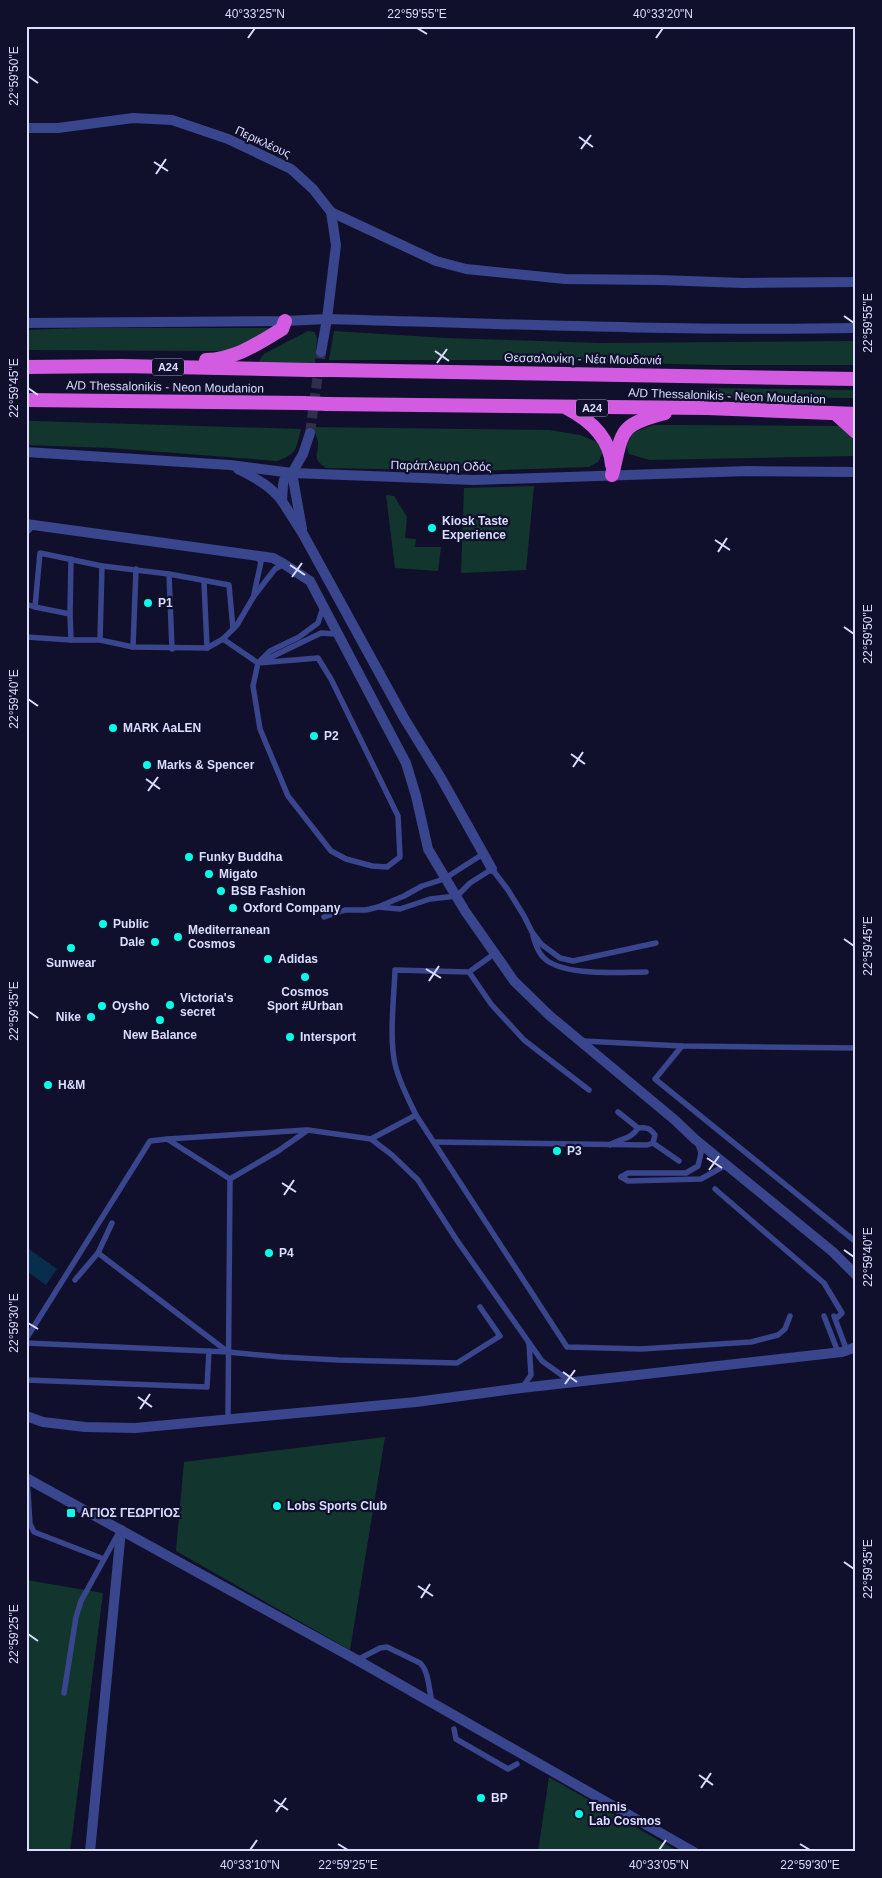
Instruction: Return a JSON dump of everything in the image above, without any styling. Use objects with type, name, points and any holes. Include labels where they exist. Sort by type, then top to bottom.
[{"type":"highway","points":[[122,366],[154,362],[217,360],[232,356],[282,329],[285,321]]},
{"type":"highway","name":"A/D Thessalonikis - Neon Moudanion","points":[[26,367],[122,366],[309,370]]},
{"type":"highway","name":"Θεσσαλονίκη - Νέα Μουδανιά","points":[[309,370],[856,379]]},
{"type":"highway","name":"A/D Thessalonikis - Neon Moudanion","points":[[26,400],[566,408],[707,408],[856,414]]},
{"type":"highway","points":[[26,407],[52,400]]},
{"type":"highway","points":[[566,408],[581,415],[594,426],[604,440],[611,455],[612,476]]},
{"type":"highway","points":[[612,476],[619,443],[626,429],[651,417],[707,408]]},
{"type":"highway","points":[[836,414],[856,432]]},
{"type":"street","name":"Περικλέους","points":[[26,128],[58,128],[133,118],[172,120],[228,139],[291,169],[313,189],[331,212],[336,246],[321,352]]},
{"type":"street","points":[[331,212],[436,261],[475,270],[565,279],[744,283],[856,282]]},
{"type":"street","points":[[26,323],[327,320],[598,328],[856,328]]},
{"type":"street","points":[[282,501],[282,485],[284,480],[292,473],[310,433]]},
{"type":"street","name":"Παράπλευρη Οδός","points":[[26,452],[230,465],[292,473],[474,480],[748,471],[856,472]]},
{"type":"street","points":[[230,465],[262,481],[282,501],[303,534],[404,718],[441,778],[492,869]]},
{"type":"street","points":[[292,473],[303,534]]},
{"type":"street","points":[[29,527],[273,558],[310,581],[406,763],[416,796],[428,849],[444,879],[514,981],[550,1016],[832,1252],[856,1275]]},
{"type":"street","points":[[26,1416],[50,1423],[103,1428],[135,1428],[416,1402],[847,1350]]},
{"type":"street","points":[[26,1478],[357,1660],[694,1852]]},
{"type":"street","points":[[90,1852],[121,1530]]},
{"type":"lane","points":[[35,607],[40,553],[102,566],[169,574],[204,582],[229,585],[233,629]]},
{"type":"lane","points":[[254,596],[261,562],[256,556]]},
{"type":"lane","points":[[71,560],[71,640]]},
{"type":"lane","points":[[26,637],[100,640],[133,647],[207,648],[223,640],[233,629],[254,596],[275,569],[284,564]]},
{"type":"lane","points":[[100,640],[102,566]]},
{"type":"lane","points":[[133,647],[136,570]]},
{"type":"lane","points":[[169,574],[172,649]]},
{"type":"lane","points":[[204,582],[207,648]]},
{"type":"lane","points":[[26,604],[70,614]]},
{"type":"lane","points":[[223,640],[258,663],[318,658],[331,679],[398,816],[400,857],[387,866],[372,866],[346,859],[331,851],[288,796],[260,729],[253,686],[258,663],[270,651],[299,637],[318,623],[323,607]]},
{"type":"lane","points":[[258,663],[321,633],[337,634]]},
{"type":"lane","points":[[324,918],[345,910],[366,910],[378,907],[422,886],[444,879],[483,854]]},
{"type":"lane","points":[[378,907],[400,909],[430,899],[457,896],[470,884],[492,869],[520,909],[543,957],[568,970],[646,972]]},
{"type":"lane","points":[[532,932],[541,944],[560,958],[573,961],[656,943]]},
{"type":"lane","points":[[494,954],[469,972],[395,970],[393,1005],[394,1057],[399,1079],[416,1115],[567,1347],[641,1349],[751,1342],[778,1335],[785,1329],[790,1316]]},
{"type":"lane","points":[[469,972],[491,1004],[524,1040],[589,1090]]},
{"type":"lane","points":[[580,1041],[682,1046],[856,1048]]},
{"type":"lane","points":[[682,1046],[656,1078],[856,1242]]},
{"type":"lane","points":[[434,1142],[610,1145],[647,1145],[653,1142],[655,1135],[651,1130],[645,1127],[638,1128],[618,1112]]},
{"type":"lane","points":[[371,1139],[416,1115]]},
{"type":"lane","points":[[610,1145],[616,1141],[627,1139],[638,1128]]},
{"type":"lane","points":[[230,1180],[308,1130]]},
{"type":"lane","points":[[26,1339],[150,1141],[308,1130],[371,1139],[418,1180],[456,1239],[542,1361],[574,1384]]},
{"type":"lane","points":[[168,1139],[230,1180]]},
{"type":"lane","points":[[696,1140],[701,1153],[698,1166],[686,1173],[628,1173],[621,1177],[628,1181],[701,1179],[726,1165]]},
{"type":"lane","points":[[653,1142],[679,1161]]},
{"type":"lane","points":[[228,1419],[230,1180]]},
{"type":"lane","points":[[715,1189],[824,1283],[842,1313],[836,1316],[847,1350]]},
{"type":"lane","points":[[75,1280],[98,1253],[112,1223]]},
{"type":"lane","points":[[98,1253],[228,1352]]},
{"type":"lane","points":[[26,1343],[228,1352],[338,1360],[457,1364],[500,1336],[480,1307]]},
{"type":"lane","points":[[824,1316],[847,1350]]},
{"type":"lane","points":[[521,1388],[531,1375],[529,1343]]},
{"type":"lane","points":[[26,1380],[207,1387],[209,1351]]},
{"type":"lane","points":[[26,1478],[30,1524],[34,1532],[104,1559]]},
{"type":"lane","points":[[64,1693],[76,1617],[88,1587],[121,1530]]},
{"type":"lane","points":[[357,1660],[380,1648],[386,1647],[424,1666],[432,1702]]},
{"type":"lane","points":[[454,1730],[456,1739],[508,1768],[517,1764]]},
{"type":"green space","points":[[81,328],[270,328],[262,335],[226,351],[26,350],[26,330]]},
{"type":"green space","points":[[308,331],[315,332],[317,339],[315,363],[262,363],[259,361],[264,354]]},
{"type":"green space","points":[[334,331],[446,338],[600,343],[856,341],[856,365],[716,365],[500,360],[329,360]]},
{"type":"green space","points":[[706,388],[856,390],[856,398],[706,397]]},
{"type":"green space","points":[[26,421],[301,429],[295,450],[277,461],[110,448],[26,445]]},
{"type":"green space","points":[[653,425],[841,426],[856,437],[855,456],[650,460],[629,454],[625,442],[630,434]]},
{"type":"green space","points":[[312,427],[549,430],[580,435],[597,442],[603,452],[598,462],[589,467],[476,471],[326,468],[317,459],[318,443]]},
{"type":"green space","points":[[534,486],[526,570],[461,573],[464,488]]},
{"type":"green space","points":[[386,495],[394,496],[407,517],[405,538],[416,539],[415,547],[441,547],[438,571],[395,568]]},
{"type":"green space","name":"Lobs Sports Club","points":[[385,1437],[350,1650],[176,1551],[184,1462]]},
{"type":"green space","points":[[26,1580],[103,1593],[70,1852],[26,1852]]},
{"type":"green space","name":"Tennis Lab Cosmos","points":[[549,1777],[679,1852],[538,1852]]},
{"type":"water","points":[[26,1247],[57,1269],[46,1285],[26,1271]]},
{"type":"tunnel","points":[[310,433],[321,352]]},
{"type":"place","name":"Kiosk Taste Experience","points":[[432,528]]},
{"type":"place","name":"P1","points":[[148,603]]},
{"type":"place","name":"MARK AaLEN","points":[[113,728]]},
{"type":"place","name":"P2","points":[[314,736]]},
{"type":"place","name":"Marks & Spencer","points":[[147,765]]},
{"type":"place","name":"Funky Buddha","points":[[189,857]]},
{"type":"place","name":"Migato","points":[[209,874]]},
{"type":"place","name":"BSB Fashion","points":[[221,891]]},
{"type":"place","name":"Oxford Company","points":[[233,908]]},
{"type":"place","name":"Public","points":[[103,924]]},
{"type":"place","name":"Mediterranean Cosmos","points":[[178,937]]},
{"type":"place","name":"Dale","points":[[155,942]]},
{"type":"place","name":"Sunwear","points":[[71,948]]},
{"type":"place","name":"Adidas","points":[[268,959]]},
{"type":"place","name":"Cosmos Sport #Urban","points":[[305,977]]},
{"type":"place","name":"Victoria's secret","points":[[170,1005]]},
{"type":"place","name":"Oysho","points":[[102,1006]]},
{"type":"place","name":"Nike","points":[[91,1017]]},
{"type":"place","name":"New Balance","points":[[160,1020]]},
{"type":"place","name":"Intersport","points":[[290,1037]]},
{"type":"place","name":"H&M","points":[[48,1085]]},
{"type":"place","name":"P3","points":[[557,1151]]},
{"type":"place","name":"P4","points":[[269,1253]]},
{"type":"place","name":"Lobs Sports Club","points":[[277,1506]]},
{"type":"place","name":"ΑΓΙΟΣ ΓΕΩΡΓΙΟΣ","points":[[71,1513]]},
{"type":"place","name":"BP","points":[[481,1798]]},
{"type":"place","name":"Tennis Lab Cosmos","points":[[579,1814]]}]
